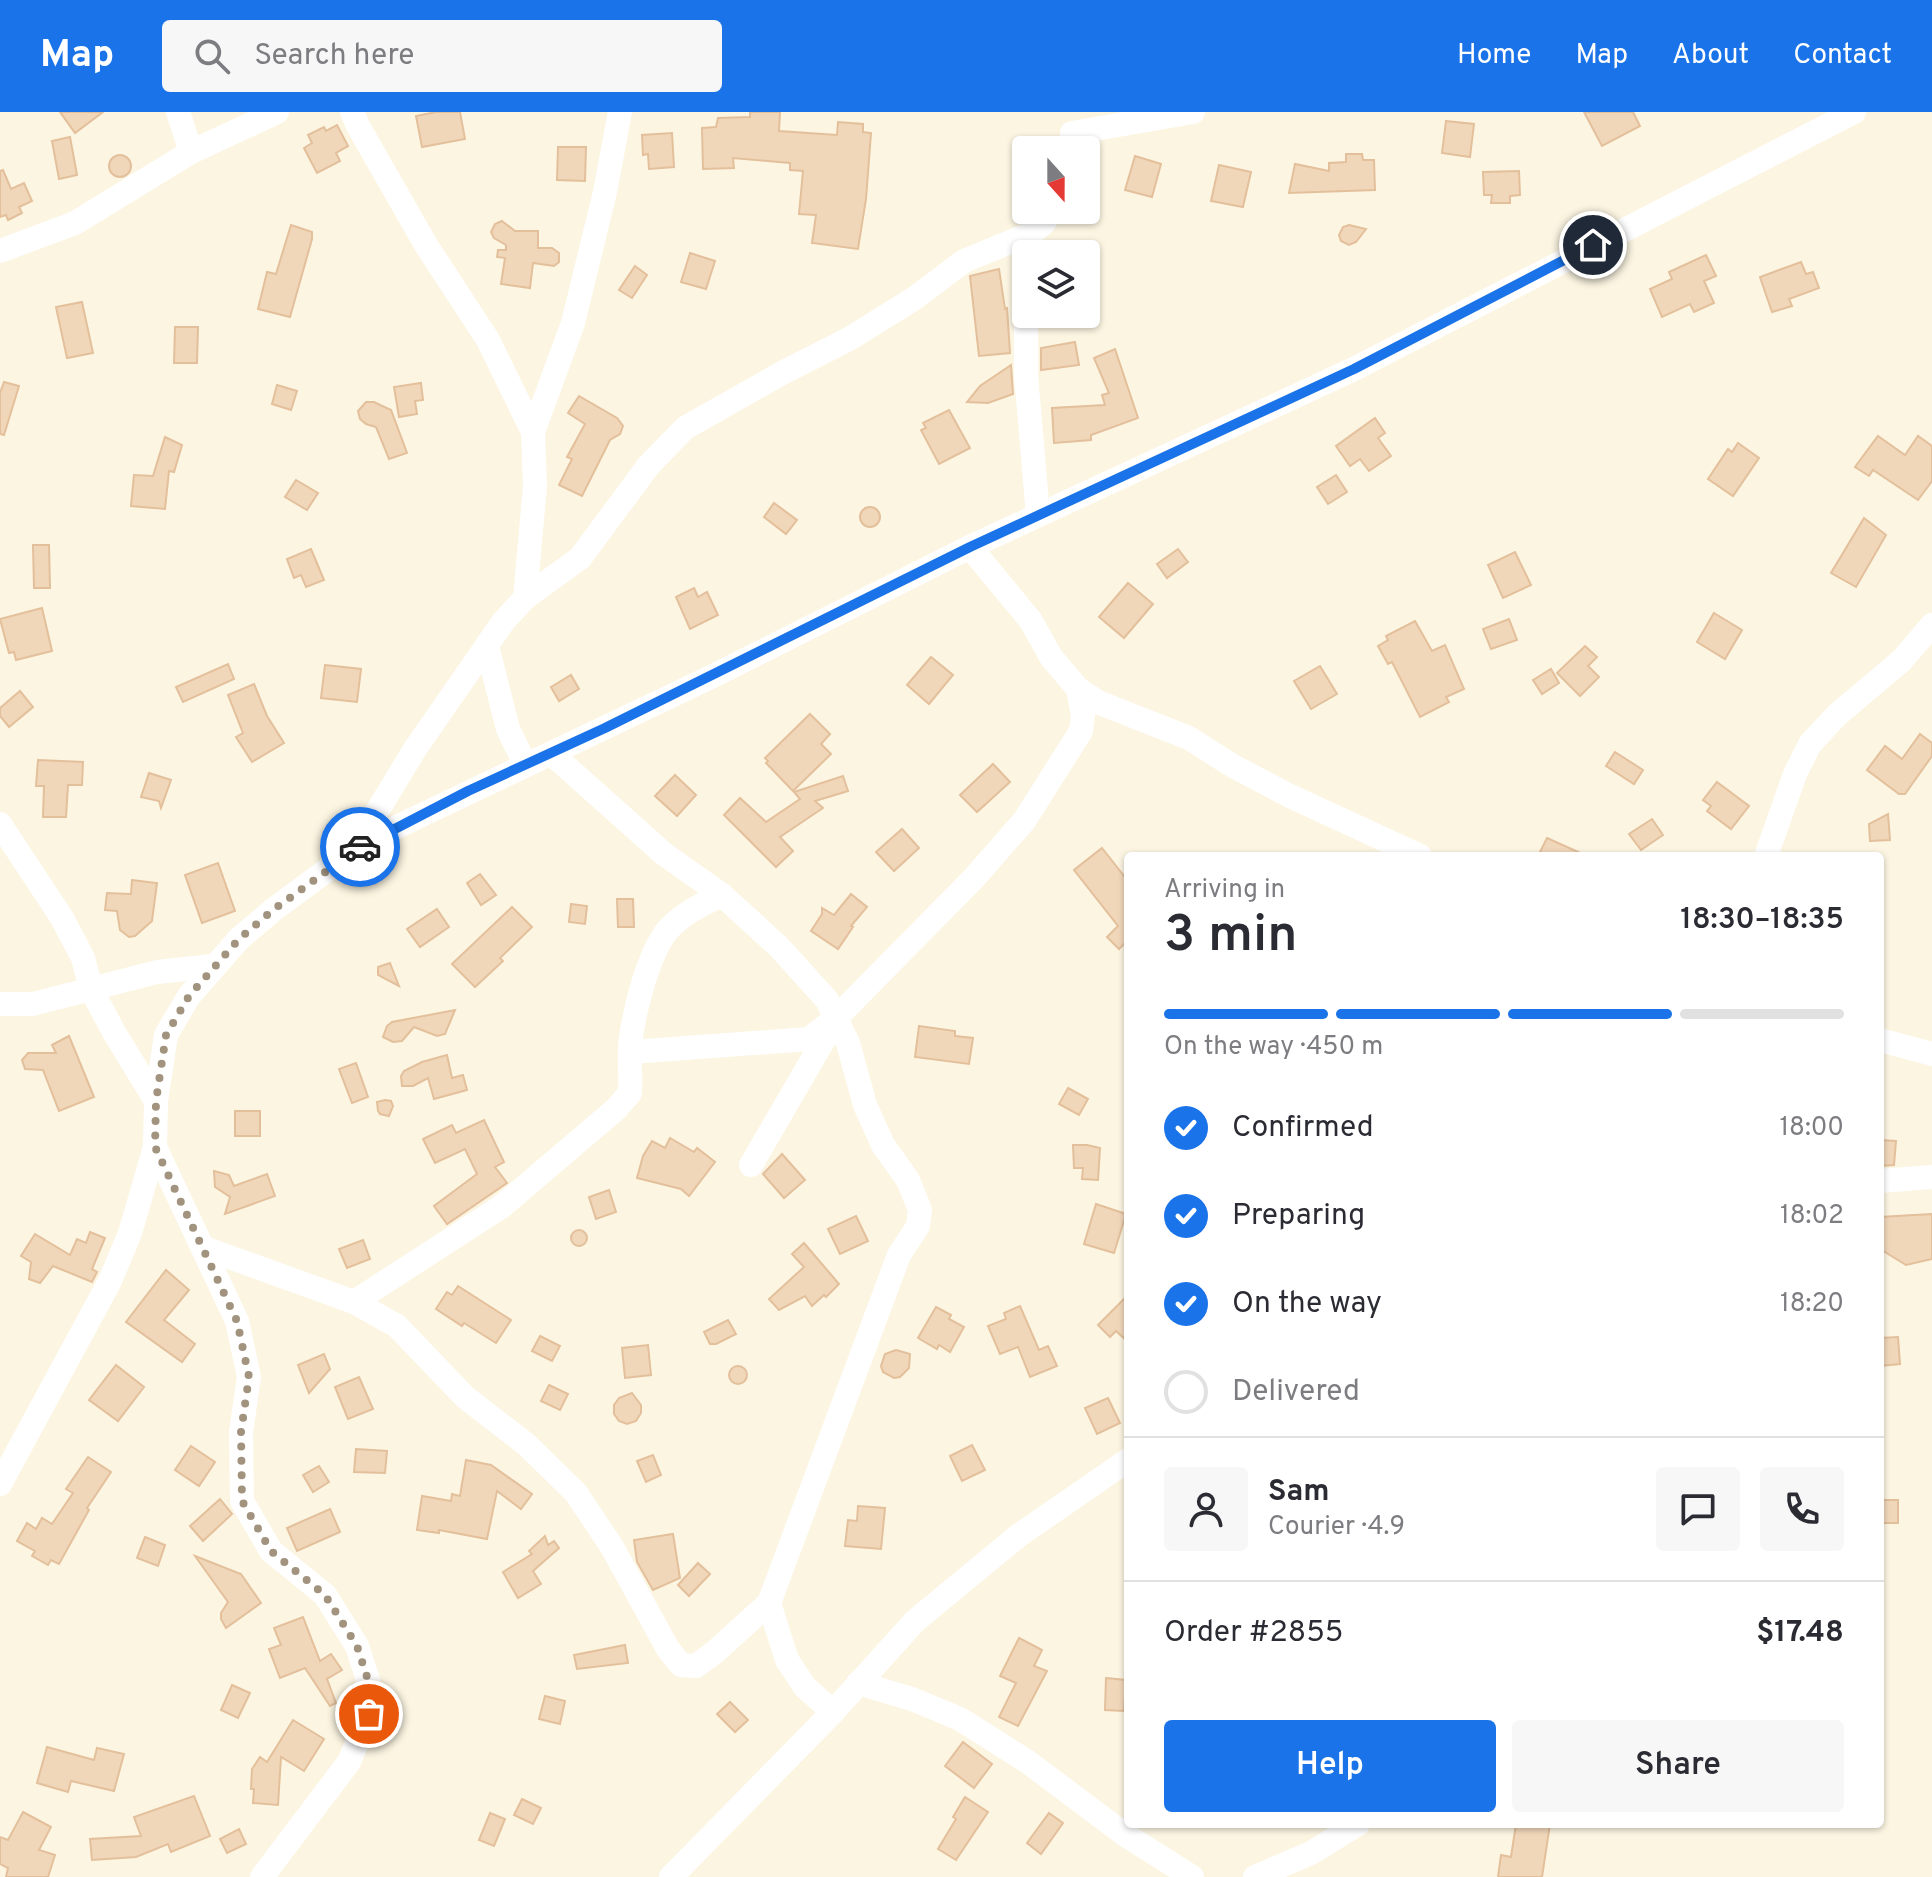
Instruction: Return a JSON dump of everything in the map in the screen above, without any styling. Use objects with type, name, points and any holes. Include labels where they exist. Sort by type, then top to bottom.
[{"type":"street","points":[[178,112],[191,152]]},
{"type":"street","points":[[0,251],[75,223],[191,152],[277,112]]},
{"type":"street","points":[[352,112],[426,245],[488,340],[533,432]]},
{"type":"street","points":[[525,598],[535,486],[533,432],[573,323],[605,192],[620,112]]},
{"type":"street","points":[[1072,132],[1193,112]]},
{"type":"street","points":[[0,1484],[110,1281],[130,1233],[155,1147],[156,1101],[166,1035],[189,996],[213,966],[273,910],[353,851],[384,833],[525,764],[552,754],[970,547],[1354,369],[1854,112]]},
{"type":"street","points":[[353,851],[415,749],[503,622],[525,598],[580,558],[649,465],[685,428],[849,339],[915,298],[964,261],[1012,249]]},
{"type":"street","points":[[1026,328],[1026,375],[1038,515]]},
{"type":"street","points":[[970,547],[1031,621],[1051,657],[1078,689],[1100,703],[1189,738],[1279,790],[1411,852]]},
{"type":"street","points":[[1767,852],[1795,774],[1810,744],[1837,715],[1901,661],[1932,625]]},
{"type":"street","points":[[487,646],[508,729],[525,764]]},
{"type":"street","points":[[631,1052],[809,1039],[837,1017],[974,878],[1024,821],[1081,731],[1083,716],[1078,689]]},
{"type":"street","points":[[204,1248],[354,1302],[397,1326],[465,1397],[527,1445],[576,1493],[612,1547],[668,1649],[681,1665],[696,1666],[769,1603],[899,1255],[918,1226],[920,1210],[908,1180],[883,1145],[871,1118],[848,1043],[827,1000],[779,947],[722,895],[664,854],[552,754]]},
{"type":"street","points":[[0,824],[62,918],[83,958],[91,989],[156,1101]]},
{"type":"street","points":[[354,1302],[501,1207],[616,1109],[630,1093],[634,1022],[648,970],[666,932],[694,908],[722,895]]},
{"type":"street","points":[[0,1004],[33,1004],[157,972],[213,966]]},
{"type":"street","points":[[751,1165],[837,1017]]},
{"type":"street","points":[[1884,1041],[1932,1054]]},
{"type":"street","points":[[155,1147],[237,1321],[249,1377],[241,1432],[242,1501],[271,1551],[325,1595],[357,1646],[368,1680],[369,1714],[349,1762],[262,1877]]},
{"type":"street","points":[[1884,1181],[1932,1177]]},
{"type":"street","points":[[671,1877],[927,1612],[1018,1536],[1124,1463]]},
{"type":"street","points":[[769,1603],[787,1660],[805,1687],[833,1712]]},
{"type":"street","points":[[858,1683],[912,1699],[960,1719],[1028,1762],[1124,1834],[1192,1877]]},
{"type":"street","points":[[1255,1877],[1311,1853],[1352,1828]]},
{"type":"building","points":[[60,112],[103,112],[75,133]]},
{"type":"building","points":[[460,112],[465,139],[422,147],[416,116]]},
{"type":"building","points":[[750,112],[780,112],[779,131],[837,135],[838,122],[863,124],[863,132],[871,133],[858,249],[812,243],[816,215],[799,214],[803,171],[790,170],[790,163],[733,158],[734,168],[703,169],[702,128],[716,127],[718,118],[750,117]]},
{"type":"building","points":[[1584,112],[1633,112],[1640,126],[1602,146]]},
{"type":"building","points":[[1446,121],[1474,124],[1470,157],[1442,153]]},
{"type":"building","points":[[337,125],[348,146],[336,153],[340,161],[317,173],[304,148],[312,143],[308,135]]},
{"type":"building","points":[[672,133],[674,167],[649,169],[648,154],[643,155],[642,135]]},
{"type":"building","points":[[70,137],[77,175],[59,179],[52,141]]},
{"type":"building","points":[[558,147],[586,147],[585,181],[557,180]]},
{"type":"building","points":[[1346,154],[1362,154],[1363,160],[1374,160],[1375,190],[1289,193],[1295,164],[1329,171],[1329,163],[1346,162]]},
{"type":"building","points":[[120,155],[128,158],[131,166],[128,174],[120,177],[112,174],[109,166],[112,158]]},
{"type":"building","points":[[1135,156],[1161,164],[1152,197],[1125,190]]},
{"type":"building","points":[[1219,165],[1251,172],[1243,207],[1211,201]]},
{"type":"building","points":[[3,170],[11,189],[24,183],[32,201],[19,207],[22,213],[8,220],[6,215],[0,217],[0,171]]},
{"type":"building","points":[[1519,171],[1520,195],[1510,196],[1510,203],[1491,203],[1492,195],[1484,195],[1483,172]]},
{"type":"building","points":[[502,221],[515,231],[538,231],[538,248],[552,248],[559,253],[559,262],[554,266],[533,263],[530,288],[501,284],[505,258],[497,257],[498,250],[506,250],[506,245],[494,238],[491,232],[495,224]]},
{"type":"building","points":[[291,225],[312,232],[312,239],[290,317],[258,309],[267,272],[276,274]]},
{"type":"building","points":[[1349,225],[1366,229],[1356,242],[1349,245],[1341,241],[1339,235],[1343,227]]},
{"type":"building","points":[[690,253],[715,261],[706,289],[681,282]]},
{"type":"building","points":[[1706,255],[1716,276],[1704,281],[1714,303],[1694,312],[1690,304],[1662,317],[1650,289],[1672,279],[1669,272]]},
{"type":"building","points":[[1801,262],[1806,274],[1813,272],[1819,288],[1789,299],[1792,306],[1772,312],[1760,277]]},
{"type":"building","points":[[635,266],[647,275],[632,298],[619,290]]},
{"type":"building","points":[[999,269],[1007,308],[1010,353],[979,356],[970,276]]},
{"type":"building","points":[[82,302],[93,353],[67,358],[56,307]]},
{"type":"building","points":[[175,327],[198,327],[197,363],[174,363]]},
{"type":"building","points":[[1075,342],[1079,365],[1041,370],[1041,348]]},
{"type":"building","points":[[1115,349],[1138,418],[1091,435],[1091,440],[1054,443],[1052,408],[1105,405],[1102,395],[1109,393],[1094,358]]},
{"type":"building","points":[[1011,365],[1013,394],[988,403],[967,402],[980,386]]},
{"type":"building","points":[[4,382],[19,386],[4,435],[0,434],[0,393]]},
{"type":"building","points":[[421,383],[423,400],[415,401],[417,414],[399,417],[394,387]]},
{"type":"building","points":[[277,385],[297,391],[291,410],[272,404]]},
{"type":"building","points":[[579,396],[617,418],[623,426],[620,434],[610,440],[582,496],[559,485],[572,459],[567,457],[585,424],[568,413]]},
{"type":"building","points":[[366,402],[374,402],[391,410],[407,453],[389,459],[376,427],[360,419],[358,411]]},
{"type":"building","points":[[949,410],[970,448],[939,464],[921,430],[926,428],[923,423]]},
{"type":"building","points":[[1375,418],[1385,433],[1378,438],[1391,456],[1369,471],[1360,459],[1350,466],[1336,446]]},
{"type":"building","points":[[1878,436],[1905,455],[1918,436],[1932,446],[1932,481],[1918,500],[1873,470],[1869,476],[1855,467]]},
{"type":"building","points":[[165,437],[182,445],[174,472],[169,471],[165,509],[131,506],[134,475],[153,476]]},
{"type":"building","points":[[1738,443],[1759,458],[1733,496],[1708,479],[1728,449],[1732,452]]},
{"type":"building","points":[[1336,475],[1347,492],[1328,504],[1317,487]]},
{"type":"building","points":[[296,480],[318,493],[307,510],[285,497]]},
{"type":"building","points":[[774,503],[797,520],[786,534],[764,517]]},
{"type":"building","points":[[866,507],[874,507],[880,517],[874,527],[866,527],[860,521],[860,513]]},
{"type":"building","points":[[1864,518],[1886,535],[1856,587],[1831,573]]},
{"type":"building","points":[[33,545],[49,545],[50,588],[34,588]]},
{"type":"building","points":[[311,549],[324,580],[306,587],[301,575],[294,578],[287,559]]},
{"type":"building","points":[[1178,549],[1188,562],[1167,578],[1157,564]]},
{"type":"building","points":[[1515,552],[1531,585],[1503,598],[1488,565]]},
{"type":"building","points":[[1128,583],[1153,604],[1124,638],[1099,617]]},
{"type":"building","points":[[694,588],[698,597],[707,592],[718,615],[690,629],[676,597]]},
{"type":"building","points":[[42,608],[52,651],[16,660],[14,652],[9,653],[0,619]]},
{"type":"building","points":[[1714,613],[1742,630],[1725,659],[1697,642]]},
{"type":"building","points":[[1509,619],[1517,640],[1491,649],[1483,629]]},
{"type":"building","points":[[1415,621],[1432,651],[1445,645],[1464,689],[1446,697],[1449,702],[1420,717],[1392,662],[1388,664],[1378,646],[1388,640],[1386,636]]},
{"type":"building","points":[[1585,646],[1597,657],[1588,666],[1599,677],[1580,696],[1557,673]]},
{"type":"building","points":[[931,657],[953,675],[929,704],[907,685]]},
{"type":"building","points":[[228,664],[234,679],[183,702],[176,687]]},
{"type":"building","points":[[325,665],[361,669],[357,702],[321,698]]},
{"type":"building","points":[[1320,666],[1337,694],[1311,709],[1294,681]]},
{"type":"building","points":[[1551,669],[1559,683],[1542,694],[1533,680]]},
{"type":"building","points":[[571,675],[579,689],[559,701],[551,687]]},
{"type":"building","points":[[254,684],[267,716],[284,743],[252,762],[236,737],[243,733],[228,695]]},
{"type":"building","points":[[20,691],[33,707],[9,727],[0,716],[0,708]]},
{"type":"building","points":[[810,714],[830,734],[821,744],[831,754],[793,791],[766,763],[765,758]]},
{"type":"building","points":[[1920,734],[1932,743],[1932,756],[1905,794],[1899,794],[1867,770],[1885,746],[1902,759]]},
{"type":"building","points":[[1615,752],[1643,770],[1634,784],[1606,766]]},
{"type":"building","points":[[38,760],[83,762],[82,785],[68,785],[66,817],[43,817],[44,786],[36,786]]},
{"type":"building","points":[[993,764],[1010,782],[977,812],[960,795]]},
{"type":"building","points":[[149,773],[171,780],[161,808],[159,801],[141,797]]},
{"type":"building","points":[[675,775],[696,795],[677,816],[655,796]]},
{"type":"building","points":[[843,776],[848,791],[815,801],[823,808],[780,837],[793,851],[776,867],[724,815],[740,798],[766,822],[800,799],[794,792]]},
{"type":"building","points":[[1717,782],[1749,806],[1731,829],[1707,811],[1711,806],[1703,800]]},
{"type":"building","points":[[1888,814],[1890,840],[1870,841],[1869,824]]},
{"type":"building","points":[[1652,819],[1663,835],[1641,850],[1629,834]]},
{"type":"building","points":[[902,829],[919,848],[894,871],[876,852]]},
{"type":"building","points":[[1547,838],[1578,852],[1540,852]]},
{"type":"building","points":[[1102,848],[1124,876],[1124,944],[1119,949],[1107,937],[1118,926],[1074,870]]},
{"type":"building","points":[[218,863],[235,911],[202,923],[185,875]]},
{"type":"building","points":[[480,874],[496,895],[481,905],[467,883]]},
{"type":"building","points":[[132,880],[157,883],[152,921],[135,936],[129,937],[120,930],[117,911],[105,910],[107,893],[131,894]]},
{"type":"building","points":[[851,894],[867,907],[838,949],[811,931],[822,914],[822,908],[834,915]]},
{"type":"building","points":[[617,899],[633,899],[634,927],[618,927]]},
{"type":"building","points":[[571,904],[587,906],[585,924],[569,922]]},
{"type":"building","points":[[512,907],[532,927],[475,987],[452,964]]},
{"type":"building","points":[[437,909],[449,927],[420,947],[407,929]]},
{"type":"building","points":[[390,963],[399,986],[378,975],[378,967]]},
{"type":"building","points":[[455,1010],[445,1034],[437,1036],[414,1027],[402,1041],[393,1042],[383,1037],[392,1022]]},
{"type":"building","points":[[919,1026],[955,1031],[955,1036],[973,1038],[969,1064],[915,1057]]},
{"type":"building","points":[[69,1036],[94,1097],[59,1111],[43,1070],[25,1069],[22,1060],[28,1053],[56,1053],[52,1045]]},
{"type":"building","points":[[447,1055],[452,1078],[463,1075],[467,1090],[434,1099],[428,1078],[413,1086],[402,1086],[404,1071]]},
{"type":"building","points":[[356,1063],[368,1097],[352,1103],[339,1069]]},
{"type":"building","points":[[1068,1088],[1088,1099],[1079,1115],[1059,1104]]},
{"type":"building","points":[[391,1101],[393,1106],[389,1116],[378,1111],[377,1102]]},
{"type":"building","points":[[235,1111],[260,1111],[260,1136],[235,1136]]},
{"type":"building","points":[[484,1120],[504,1162],[495,1167],[507,1183],[447,1224],[434,1206],[477,1174],[465,1149],[435,1163],[423,1139],[452,1125],[456,1133]]},
{"type":"building","points":[[670,1138],[694,1152],[697,1148],[715,1162],[689,1196],[681,1189],[637,1178],[643,1156],[652,1141],[665,1148]]},
{"type":"building","points":[[1884,1140],[1896,1141],[1894,1165],[1884,1166]]},
{"type":"building","points":[[1073,1145],[1100,1148],[1098,1180],[1082,1179],[1083,1168],[1074,1168]]},
{"type":"building","points":[[782,1154],[805,1180],[784,1198],[763,1174]]},
{"type":"building","points":[[214,1171],[229,1175],[234,1186],[267,1174],[275,1196],[225,1214],[230,1197],[215,1187]]},
{"type":"building","points":[[609,1190],[616,1212],[596,1219],[589,1197]]},
{"type":"building","points":[[1096,1204],[1124,1213],[1114,1253],[1084,1244]]},
{"type":"building","points":[[1932,1214],[1932,1259],[1906,1265],[1884,1251],[1884,1217]]},
{"type":"building","points":[[856,1216],[868,1241],[840,1254],[828,1229]]},
{"type":"building","points":[[576,1230],[582,1230],[587,1238],[585,1244],[576,1246],[571,1241],[571,1235]]},
{"type":"building","points":[[90,1232],[105,1238],[92,1269],[97,1272],[92,1282],[53,1266],[40,1283],[29,1279],[31,1262],[21,1256],[35,1234],[70,1255],[77,1239],[86,1243]]},
{"type":"building","points":[[363,1240],[370,1259],[347,1268],[339,1249]]},
{"type":"building","points":[[804,1243],[839,1284],[812,1306],[805,1296],[779,1310],[769,1299],[804,1267],[792,1254]]},
{"type":"building","points":[[166,1270],[189,1290],[164,1320],[195,1344],[182,1362],[126,1322]]},
{"type":"building","points":[[458,1286],[511,1320],[496,1343],[436,1309],[447,1292],[452,1295]]},
{"type":"building","points":[[1124,1299],[1124,1338],[1116,1331],[1110,1337],[1098,1325]]},
{"type":"building","points":[[1020,1306],[1039,1350],[1048,1346],[1057,1366],[1030,1377],[1018,1347],[1000,1354],[988,1326],[1006,1319],[1004,1313]]},
{"type":"building","points":[[936,1307],[964,1327],[950,1352],[939,1345],[937,1349],[918,1338]]},
{"type":"building","points":[[728,1320],[736,1334],[710,1344],[704,1332]]},
{"type":"building","points":[[540,1336],[560,1346],[552,1361],[532,1351]]},
{"type":"building","points":[[1898,1337],[1900,1364],[1884,1366],[1884,1338]]},
{"type":"building","points":[[648,1345],[651,1375],[625,1378],[622,1348]]},
{"type":"building","points":[[896,1350],[910,1354],[909,1368],[900,1377],[894,1378],[883,1372],[881,1366],[885,1354]]},
{"type":"building","points":[[324,1354],[330,1369],[309,1393],[298,1365]]},
{"type":"building","points":[[116,1365],[144,1387],[118,1421],[89,1400]]},
{"type":"building","points":[[738,1366],[747,1375],[738,1384],[729,1375]]},
{"type":"building","points":[[359,1377],[373,1409],[348,1419],[335,1387]]},
{"type":"building","points":[[549,1385],[568,1394],[560,1410],[541,1401]]},
{"type":"building","points":[[632,1393],[641,1405],[641,1413],[636,1421],[627,1424],[619,1421],[614,1414],[614,1405],[619,1398]]},
{"type":"building","points":[[1108,1398],[1120,1423],[1097,1434],[1085,1408]]},
{"type":"building","points":[[972,1445],[985,1470],[962,1481],[950,1456]]},
{"type":"building","points":[[191,1446],[215,1462],[199,1486],[175,1470]]},
{"type":"building","points":[[356,1449],[387,1451],[385,1473],[354,1472]]},
{"type":"building","points":[[653,1455],[661,1475],[646,1482],[637,1461]]},
{"type":"building","points":[[88,1457],[111,1472],[87,1508],[89,1510],[59,1564],[51,1560],[48,1565],[32,1556],[35,1551],[17,1541],[27,1523],[36,1529],[42,1518],[52,1524],[73,1493],[66,1489]]},
{"type":"building","points":[[466,1460],[491,1465],[532,1494],[521,1509],[497,1491],[487,1539],[439,1530],[439,1533],[417,1530],[422,1496],[451,1501],[452,1494],[460,1496]]},
{"type":"building","points":[[319,1466],[329,1482],[313,1492],[303,1475]]},
{"type":"building","points":[[220,1499],[232,1514],[203,1541],[190,1526]]},
{"type":"building","points":[[1884,1500],[1898,1500],[1898,1523],[1884,1523]]},
{"type":"building","points":[[858,1506],[885,1508],[881,1549],[845,1546],[848,1520],[857,1521]]},
{"type":"building","points":[[330,1509],[340,1532],[297,1551],[287,1528]]},
{"type":"building","points":[[673,1534],[680,1578],[653,1590],[637,1562],[634,1540]]},
{"type":"building","points":[[545,1536],[548,1545],[554,1541],[559,1548],[533,1571],[541,1584],[518,1598],[503,1572],[532,1554],[529,1551]]},
{"type":"building","points":[[145,1537],[165,1545],[158,1566],[137,1558]]},
{"type":"building","points":[[195,1556],[241,1574],[261,1603],[226,1628],[221,1613],[228,1602]]},
{"type":"building","points":[[698,1563],[710,1574],[689,1596],[678,1585]]},
{"type":"building","points":[[303,1617],[320,1661],[331,1654],[342,1670],[327,1679],[336,1703],[330,1706],[305,1668],[280,1678],[269,1649],[281,1645],[274,1628]]},
{"type":"building","points":[[1019,1638],[1042,1650],[1034,1666],[1047,1671],[1018,1726],[999,1717],[1016,1683],[1000,1676]]},
{"type":"building","points":[[625,1645],[628,1663],[577,1669],[574,1655]]},
{"type":"building","points":[[1106,1678],[1124,1680],[1124,1711],[1105,1710]]},
{"type":"building","points":[[232,1685],[250,1693],[238,1718],[221,1710]]},
{"type":"building","points":[[545,1696],[565,1701],[560,1724],[539,1719]]},
{"type":"building","points":[[730,1702],[748,1720],[735,1732],[717,1714]]},
{"type":"building","points":[[293,1720],[324,1739],[304,1771],[281,1757],[278,1805],[253,1803],[252,1769],[260,1757],[267,1762]]},
{"type":"building","points":[[963,1742],[992,1764],[974,1788],[945,1766]]},
{"type":"building","points":[[47,1747],[94,1760],[97,1748],[124,1754],[114,1791],[71,1781],[68,1792],[37,1783]]},
{"type":"building","points":[[194,1796],[210,1836],[171,1852],[168,1844],[136,1857],[92,1860],[90,1839],[141,1836],[134,1817]]},
{"type":"building","points":[[965,1797],[988,1812],[956,1860],[938,1849]]},
{"type":"building","points":[[522,1799],[541,1808],[533,1824],[514,1815]]},
{"type":"building","points":[[23,1812],[51,1827],[39,1850],[55,1855],[48,1877],[6,1877],[8,1868],[0,1864],[0,1837],[8,1840]]},
{"type":"building","points":[[490,1813],[505,1819],[494,1846],[479,1840]]},
{"type":"building","points":[[1049,1813],[1063,1823],[1041,1854],[1027,1843]]},
{"type":"building","points":[[1515,1828],[1549,1828],[1542,1877],[1498,1877],[1501,1855],[1511,1857]]},
{"type":"building","points":[[239,1829],[246,1844],[227,1853],[220,1839]]},
{"type":"way so far","points":[[360,847],[273,910],[239,939],[189,996],[166,1035],[156,1101],[155,1147],[237,1321],[249,1377],[241,1432],[242,1501],[271,1551],[325,1595],[357,1646],[368,1680],[369,1714]]},
{"type":"route","points":[[360,847],[468,791],[711,677],[970,547],[1354,369],[1593,245]]}]
